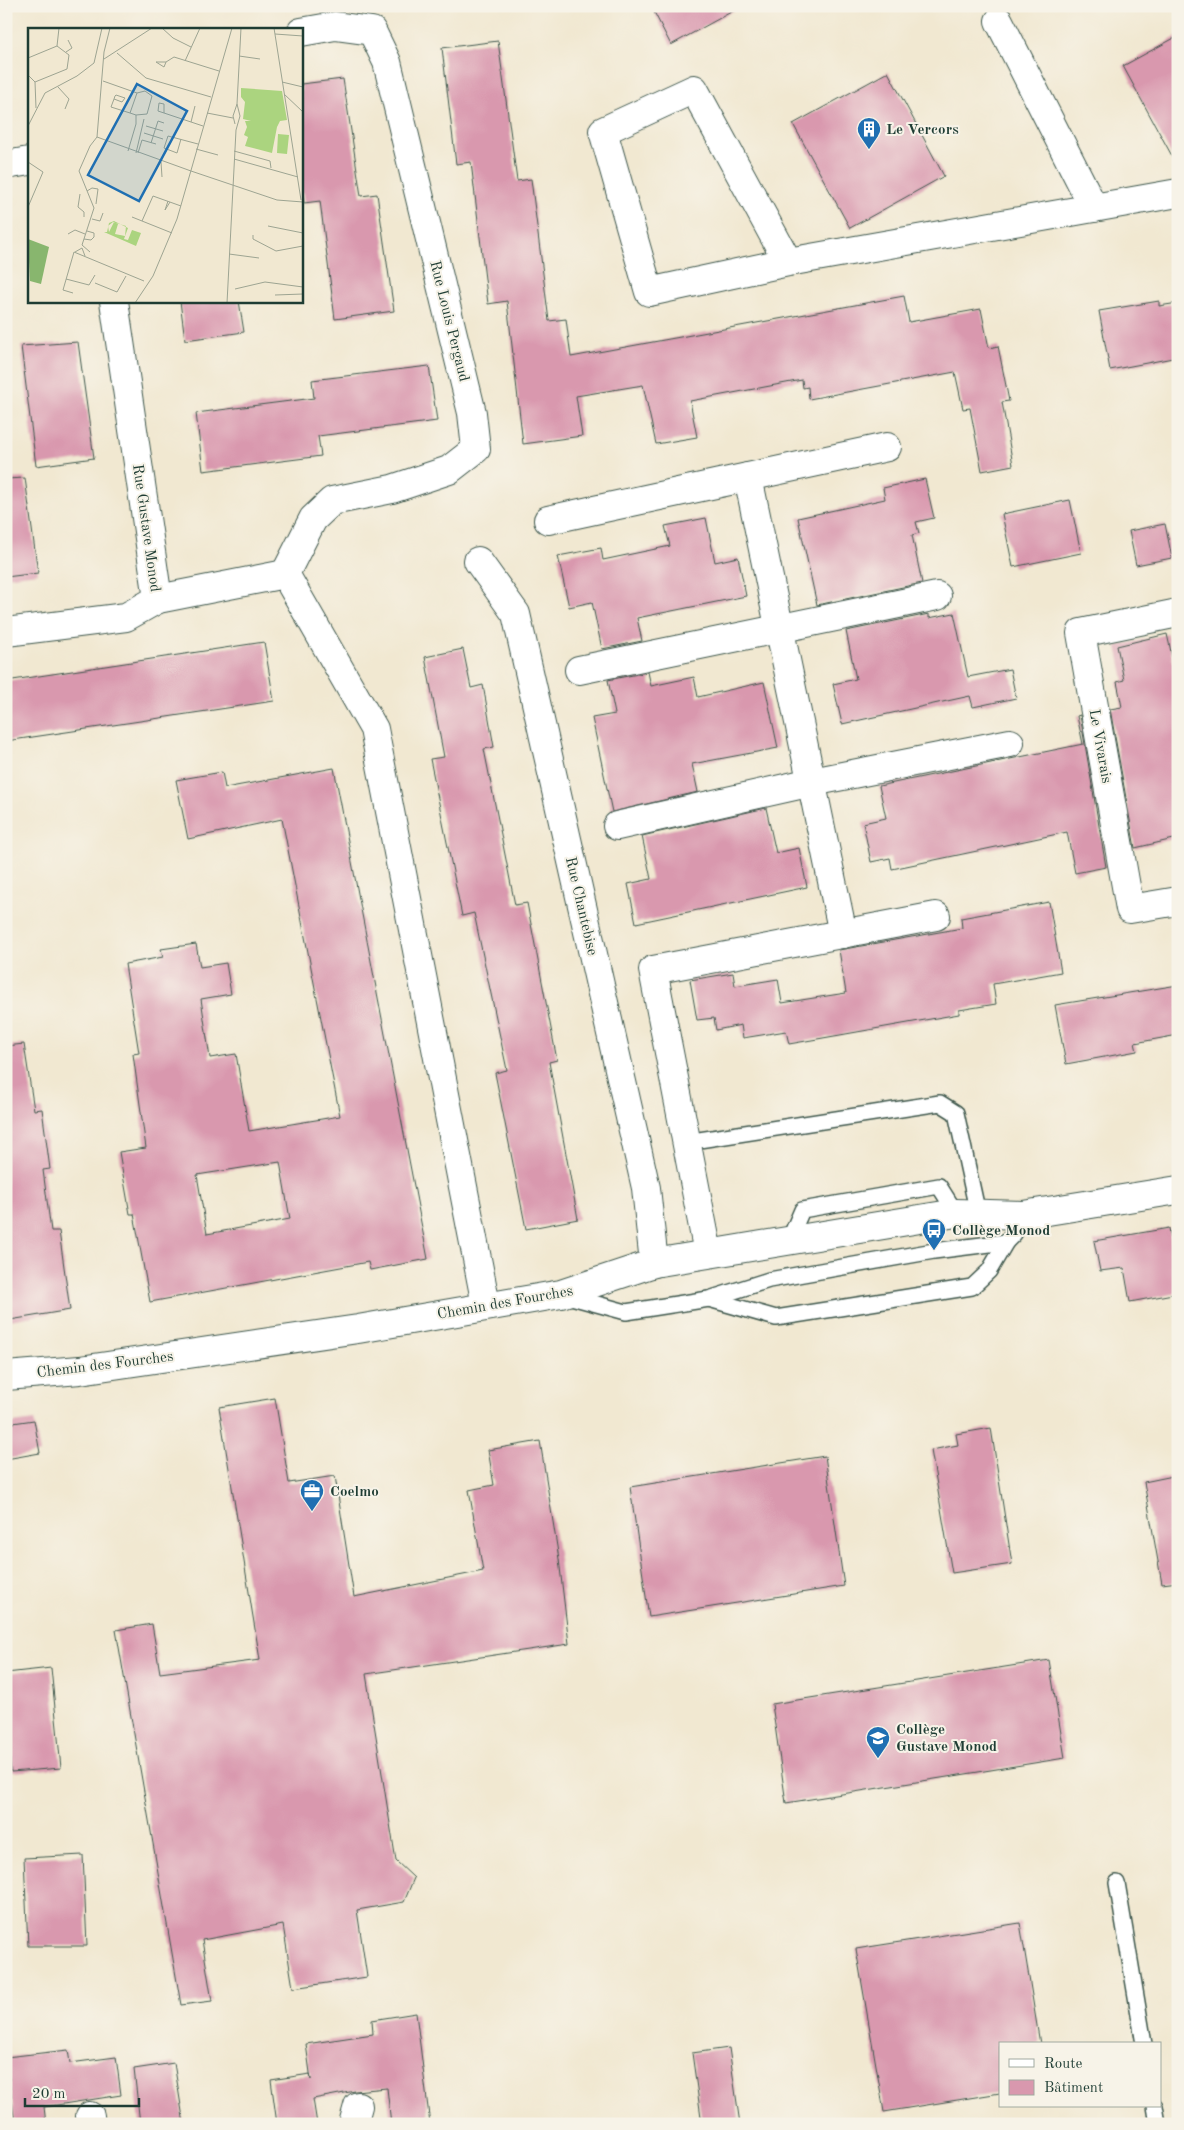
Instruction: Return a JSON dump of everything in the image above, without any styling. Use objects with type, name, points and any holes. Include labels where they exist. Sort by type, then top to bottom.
[{"type":"street","points":[[999,21],[1094,208]]},
{"type":"street","name":"Rue Louis Pergaud","points":[[286,574],[313,519],[332,501],[392,489],[449,470],[476,449],[472,413],[387,62],[372,31],[335,26],[302,32]]},
{"type":"street","points":[[788,262],[694,89],[603,130],[649,292],[788,262],[1178,193]]},
{"type":"street","points":[[6,164],[28,161]]},
{"type":"street","name":"Rue Gustave Monod","points":[[6,632],[126,618],[158,599],[114,302]]},
{"type":"street","points":[[548,520],[887,447]]},
{"type":"street","points":[[748,477],[843,934]]},
{"type":"street","name":"Rue Chantebise","points":[[478,561],[516,614],[646,1188],[654,1263]]},
{"type":"street","points":[[158,599],[286,574],[374,729],[486,1305]]},
{"type":"street","points":[[579,670],[781,630],[937,596]]},
{"type":"street","name":"Le Vivarais","points":[[1178,613],[1081,633],[1130,909],[1178,901]]},
{"type":"street","points":[[617,826],[812,782],[1010,743]]},
{"type":"street","points":[[708,1253],[653,970],[936,916]]},
{"type":"street","name":"Chemin des Fourches","points":[[6,1376],[90,1368],[358,1328],[486,1305],[561,1294],[654,1263],[789,1240],[967,1214],[1023,1215],[1178,1190]]},
{"type":"lane","points":[[686,1142],[940,1103],[956,1113],[967,1214]]},
{"type":"lane","points":[[709,1299],[776,1318],[972,1287],[989,1271],[1006,1242],[1014,1234],[1023,1215]]},
{"type":"lane","points":[[561,1294],[626,1312],[709,1299],[769,1280],[934,1251],[1006,1242]]},
{"type":"lane","points":[[1117,1884],[1144,2042]]},
{"type":"lane","points":[[1155,2108],[1158,2124]]},
{"type":"building","points":[[651,6],[742,6],[671,45]]},
{"type":"building","points":[[1178,36],[1178,167],[1123,66]]},
{"type":"building","points":[[498,41],[517,181],[531,179],[549,321],[566,319],[571,357],[904,296],[909,322],[981,309],[989,348],[998,346],[1009,401],[1002,402],[1013,465],[982,471],[970,408],[963,409],[955,372],[809,399],[808,387],[803,388],[802,380],[690,401],[697,437],[656,444],[643,385],[576,396],[582,436],[523,444],[507,301],[488,304],[471,162],[456,164],[442,48]]},
{"type":"building","name":"Le Vercors","points":[[888,72],[944,176],[850,228],[793,124]]},
{"type":"building","points":[[343,79],[361,196],[377,194],[394,311],[335,319],[320,201],[304,203],[302,192],[302,84]]},
{"type":"building","points":[[1159,301],[1159,306],[1178,303],[1178,357],[1110,370],[1099,311]]},
{"type":"building","points":[[180,302],[239,302],[244,332],[185,340]]},
{"type":"building","points":[[78,342],[94,458],[36,466],[21,346]]},
{"type":"building","points":[[429,366],[437,421],[318,436],[321,456],[203,471],[196,413],[314,398],[312,380]]},
{"type":"building","points":[[25,478],[38,573],[6,577],[6,479]]},
{"type":"building","points":[[925,479],[934,518],[916,522],[919,533],[912,535],[922,583],[817,605],[798,518],[885,499],[883,488]]},
{"type":"building","points":[[1070,500],[1081,553],[1013,567],[1002,514]]},
{"type":"building","points":[[706,518],[715,562],[738,557],[746,596],[637,618],[642,641],[602,649],[592,602],[569,607],[558,556],[601,548],[603,560],[670,546],[665,526]]},
{"type":"building","points":[[1165,524],[1172,558],[1136,565],[1129,531]]},
{"type":"building","points":[[954,613],[968,677],[1010,669],[1016,698],[973,707],[970,696],[842,724],[833,684],[856,679],[846,631],[929,614],[929,618]]},
{"type":"building","points":[[1167,634],[1178,683],[1178,838],[1135,848],[1110,709],[1122,707],[1117,682],[1124,680],[1117,646]]},
{"type":"building","points":[[264,642],[274,701],[6,741],[6,681]]},
{"type":"building","points":[[463,649],[471,688],[483,685],[494,747],[484,749],[515,905],[527,903],[557,1060],[549,1062],[578,1219],[526,1229],[495,1073],[507,1070],[474,913],[462,916],[430,759],[444,757],[425,657]]},
{"type":"building","points":[[648,672],[651,686],[694,677],[698,697],[764,682],[778,748],[692,764],[698,792],[612,812],[592,718],[615,714],[608,680]]},
{"type":"building","points":[[1080,715],[1106,867],[1075,873],[1067,832],[892,869],[890,858],[871,862],[863,823],[886,818],[879,786],[1083,744],[1077,716]]},
{"type":"building","points":[[334,768],[428,1259],[370,1270],[368,1262],[150,1302],[134,1214],[130,1214],[119,1152],[146,1148],[133,1054],[139,1053],[125,964],[163,957],[161,949],[196,944],[200,967],[226,963],[231,994],[201,999],[210,1058],[236,1054],[249,1131],[340,1116],[282,819],[188,839],[176,780],[222,772],[225,788]],"holes":[[[280,1162],[290,1219],[207,1234],[197,1175]]]},
{"type":"building","points":[[766,808],[776,853],[799,848],[807,887],[636,923],[628,884],[651,879],[642,836]]},
{"type":"building","points":[[1049,902],[1061,972],[993,984],[996,1004],[959,1010],[959,1014],[789,1044],[786,1031],[743,1038],[741,1025],[716,1030],[714,1018],[697,1020],[690,980],[733,973],[735,986],[778,979],[782,1003],[846,993],[839,950],[962,928],[961,918]]},
{"type":"building","points":[[1178,985],[1178,1035],[1135,1043],[1137,1051],[1066,1064],[1055,1005]]},
{"type":"building","points":[[24,1044],[34,1110],[42,1109],[50,1169],[43,1170],[51,1231],[59,1231],[70,1310],[10,1320],[6,1292],[6,1046]]},
{"type":"building","points":[[1169,1228],[1178,1280],[1178,1293],[1130,1302],[1124,1268],[1100,1271],[1094,1241]]},
{"type":"building","points":[[275,1398],[289,1483],[335,1476],[354,1597],[483,1571],[469,1490],[494,1485],[488,1450],[540,1441],[559,1559],[569,1644],[366,1674],[396,1861],[414,1878],[404,1902],[357,1910],[367,1977],[293,1988],[283,1925],[202,1940],[212,2001],[181,2005],[116,1630],[152,1624],[160,1673],[260,1660],[219,1407]]},
{"type":"building","points":[[34,1420],[40,1453],[6,1459],[6,1424]]},
{"type":"building","points":[[991,1428],[1012,1564],[952,1573],[931,1450],[958,1445],[956,1434]]},
{"type":"building","points":[[825,1456],[844,1586],[649,1617],[630,1487]]},
{"type":"building","points":[[1178,1475],[1178,1582],[1162,1584],[1144,1482]]},
{"type":"building","points":[[1049,1660],[1065,1758],[786,1803],[772,1704]]},
{"type":"building","points":[[51,1668],[61,1768],[11,1772],[6,1726],[6,1673]]},
{"type":"building","points":[[83,1855],[87,1946],[28,1946],[24,1858]]},
{"type":"building","points":[[1020,1923],[1040,2042],[999,2042],[999,2093],[884,2112],[856,1949]]},
{"type":"building","points":[[416,2013],[430,2124],[391,2124],[387,2088],[355,2091],[313,2099],[317,2124],[277,2124],[271,2080],[310,2074],[311,2080],[306,2044],[373,2034],[372,2020]]},
{"type":"building","points":[[729,2048],[740,2124],[702,2124],[692,2053]]},
{"type":"building","points":[[68,2050],[70,2063],[116,2057],[121,2095],[44,2107],[46,2124],[15,2124],[6,2057]]},
{"type":"building","points":[[174,2063],[184,2124],[140,2124],[134,2069]]},
{"type":"place","name":"Le Vercors","points":[[869,150]]},
{"type":"place","name":"Collège Monod","points":[[934,1251]]},
{"type":"place","name":"Coelmo","points":[[312,1512]]},
{"type":"place","name":"Collège Gustave Monod","points":[[878,1759]]}]
